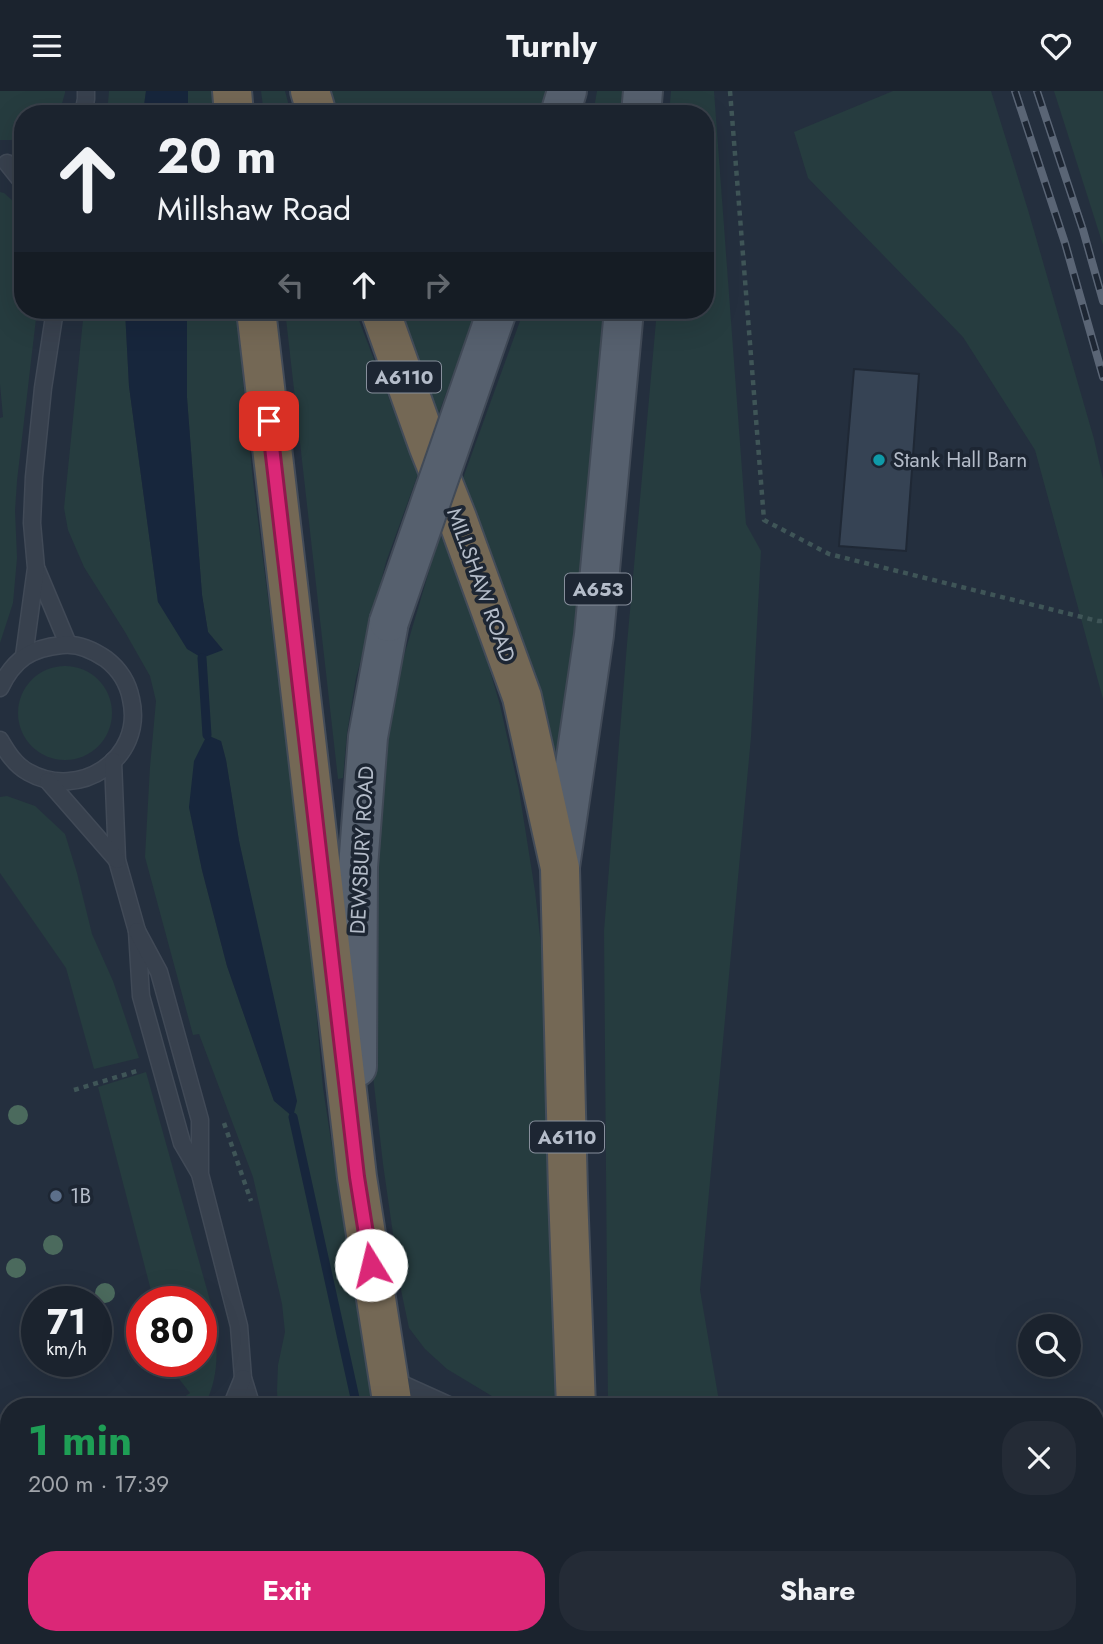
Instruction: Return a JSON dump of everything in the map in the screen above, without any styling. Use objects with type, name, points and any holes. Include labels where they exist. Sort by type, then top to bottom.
[{"type":"highway","points":[[257,319],[357,1177]]},
{"type":"highway","name":"MILLSHAW ROAD","points":[[383,319],[522,697],[560,868]]},
{"type":"highway","name":"A6110","points":[[560,868],[576,1398]]},
{"type":"highway","name":"DEWSBURY ROAD","points":[[357,1177],[391,1393]]},
{"type":"main road","name":"DEWSBURY ROAD","points":[[357,1177],[358,867],[368,737],[390,622],[494,319]]},
{"type":"main road","name":"A653","points":[[560,868],[594,635],[623,319]]},
{"type":"lane","points":[[24,656],[36,568],[32,523],[34,477],[54,319]]},
{"type":"lane","points":[[36,568],[68,644]]},
{"type":"lane","points":[[0,688],[7,672],[24,656],[45,647],[68,644],[83,647],[98,653],[118,671],[129,691],[133,718],[125,745],[113,761],[94,775],[72,782],[48,781],[26,771],[10,757],[0,740]]},
{"type":"lane","points":[[113,761],[117,860],[136,931],[141,996],[182,1143],[200,1174]]},
{"type":"lane","points":[[48,781],[117,860]]},
{"type":"lane","points":[[136,931],[159,972],[200,1120],[200,1174],[239,1326],[243,1378],[249,1398]]},
{"type":"lane","points":[[235,1398],[243,1378]]},
{"type":"lane","points":[[391,1393],[413,1398]]},
{"type":"path","points":[[730,91],[764,520],[829,554],[1101,621]]},
{"type":"green space","points":[[0,91],[65,91],[62,105],[14,105],[14,140],[0,140]]},
{"type":"green space","points":[[109,91],[146,91],[144,105],[108,105]]},
{"type":"green space","points":[[188,91],[213,91],[215,105],[188,105]]},
{"type":"green space","points":[[261,91],[285,91],[289,105],[263,105]]},
{"type":"green space","points":[[321,91],[556,91],[551,105],[325,105]]},
{"type":"green space","points":[[597,91],[628,91],[627,105],[595,105]]},
{"type":"green space","points":[[671,91],[714,91],[746,524],[761,551],[751,737],[700,1290],[718,1398],[608,1398],[604,931],[656,319],[714,319],[714,105],[670,105]]},
{"type":"green space","points":[[893,91],[991,91],[1028,210],[1103,479],[1103,699],[1035,450],[963,337],[808,178],[794,132]]},
{"type":"green space","points":[[1054,91],[1103,91],[1103,245]]},
{"type":"green space","points":[[0,192],[14,202],[14,319],[36,319],[17,481],[17,558],[13,603],[0,643],[0,418],[3,417],[0,384]]},
{"type":"green space","points":[[83,319],[125,319],[129,386],[158,602],[223,650],[208,632],[202,595],[187,398],[187,319],[237,319],[253,481],[306,895],[323,1088],[372,1398],[277,1398],[278,1365],[285,1332],[282,1304],[253,1177],[199,1034],[193,1035],[145,857],[156,701],[150,676],[84,567],[68,530],[64,508]],"holes":[[[221,741],[261,946],[274,1101],[227,966],[189,807]]]},
{"type":"green space","points":[[286,319],[358,319],[418,474],[386,562],[356,678],[343,778],[338,779]]},
{"type":"green space","points":[[398,319],[474,319],[437,418]]},
{"type":"green space","points":[[521,319],[609,319],[592,524],[554,761],[463,478]]},
{"type":"green space","points":[[440,534],[472,609],[500,705],[519,790],[535,891],[546,991],[557,1398],[495,1398],[447,1369],[425,1349],[409,1328],[383,1164],[368,1032],[376,784],[395,686]]},
{"type":"green space","points":[[65,666],[83,670],[98,680],[108,695],[112,713],[108,731],[98,746],[83,756],[65,760],[47,756],[32,746],[22,731],[18,713],[22,695],[32,680],[47,670]]},
{"type":"green space","points":[[7,796],[35,806],[65,834],[92,934],[113,981],[139,1058],[94,1069],[66,968],[0,873],[0,797]]},
{"type":"green space","points":[[146,1072],[206,1286],[150,1286],[98,1087]]},
{"type":"green space","points":[[178,1377],[215,1377],[208,1398],[183,1398],[190,1393]]},
{"type":"water","points":[[146,91],[188,91],[188,105],[144,105]]},
{"type":"water","points":[[125,319],[187,319],[187,398],[202,595],[208,632],[223,650],[202,658],[187,649],[158,602],[129,386]]},
{"type":"water","points":[[207,735],[221,741],[226,760],[239,841],[297,1101],[293,1117],[274,1101],[227,966],[202,870],[189,807],[194,761]]},
{"type":"building","name":"Stank Hall Barn","points":[[854,369],[919,374],[906,551],[839,546]]},
{"type":"waterway","points":[[202,658],[207,735]]},
{"type":"waterway","points":[[293,1117],[355,1398]]},
{"type":"railway","points":[[1015,91],[1065,243],[1103,377]]},
{"type":"railway","points":[[1037,91],[1083,230],[1103,301]]},
{"type":"place","name":"Stank Hall Barn","points":[[879,460]]},
{"type":"place","name":"1B","points":[[56,1196]]},
{"type":"route","points":[[269,421],[357,1177],[371,1265]]}]
